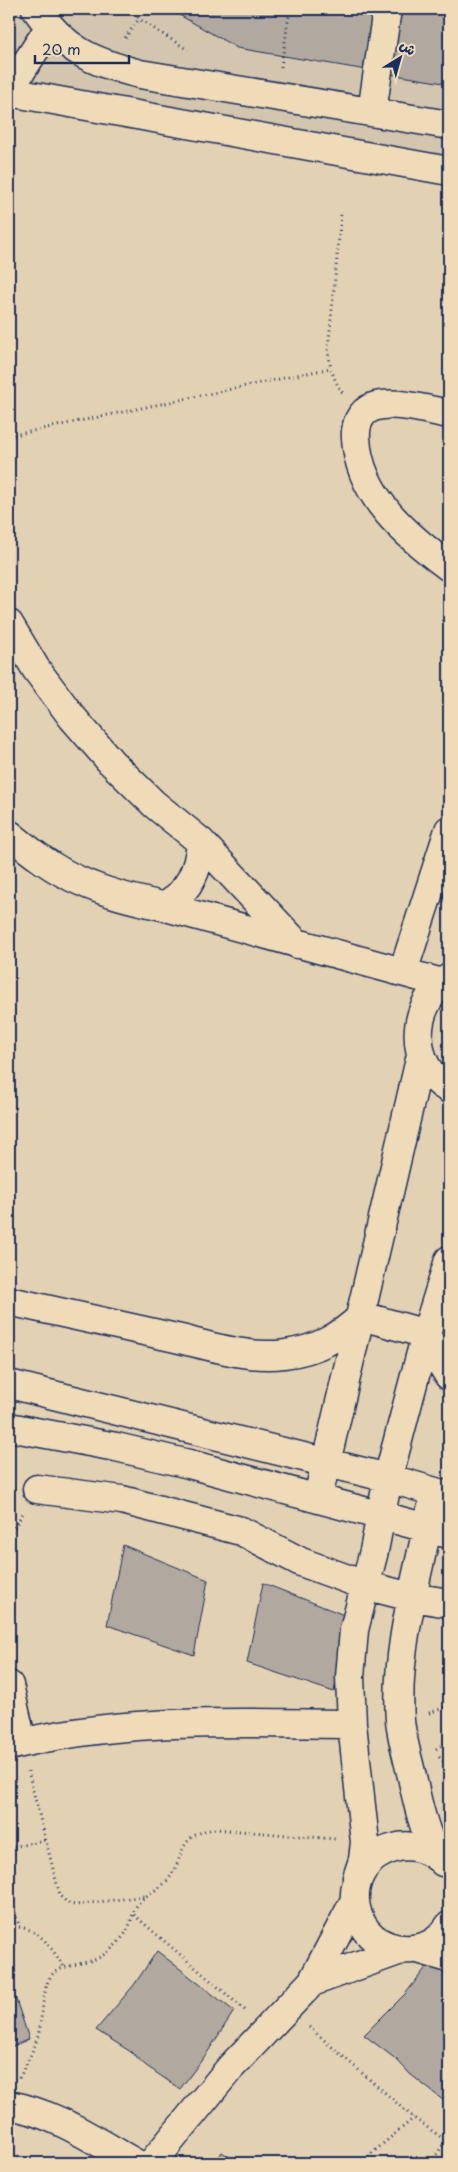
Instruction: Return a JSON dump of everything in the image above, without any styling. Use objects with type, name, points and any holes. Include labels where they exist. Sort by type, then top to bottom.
[{"type":"street","points":[[372,112],[386,9]]},
{"type":"street","points":[[449,125],[140,74],[106,66],[75,50],[42,18],[9,91],[449,171]]},
{"type":"street","points":[[449,414],[387,405],[373,407],[362,414],[355,428],[361,467],[376,497],[396,524],[449,567]]},
{"type":"street","points":[[9,624],[36,669],[66,709],[111,762],[154,804],[201,842],[298,944]]},
{"type":"street","points":[[403,972],[449,830]]},
{"type":"street","points":[[9,834],[39,858],[79,881],[122,897],[166,907],[403,972],[446,981]]},
{"type":"street","points":[[166,907],[181,895],[192,879],[199,861],[201,842]]},
{"type":"street","points":[[446,981],[431,995],[423,1008],[419,1023],[418,1039],[421,1054],[430,1072],[449,1090]]},
{"type":"street","points":[[318,1497],[328,1463],[421,1054]]},
{"type":"street","points":[[449,1260],[426,1334],[388,1478],[374,1551],[354,1630],[350,1677],[352,1724],[365,1842],[356,1890],[358,1920],[369,1934],[383,1945],[449,1958]]},
{"type":"street","points":[[9,1301],[221,1348],[260,1354],[283,1355],[305,1351],[326,1344],[346,1332],[362,1316]]},
{"type":"street","points":[[362,1316],[426,1334],[449,1376]]},
{"type":"street","points":[[9,1384],[388,1478],[442,1494],[438,1531],[411,1597],[403,1638],[399,1681],[400,1723],[423,1827],[443,1863]]},
{"type":"street","points":[[9,1427],[116,1446],[318,1497],[438,1531]]},
{"type":"street","points":[[37,1489],[122,1500],[241,1531],[301,1562],[364,1585],[449,1604]]},
{"type":"street","points":[[9,1685],[15,1744],[115,1727],[205,1722],[352,1724]]},
{"type":"street","points":[[152,2163],[230,2068],[312,1982],[368,1862],[383,1851],[402,1846],[420,1848],[443,1863]]},
{"type":"street","points":[[312,1982],[409,1949],[433,1943],[449,1926]]},
{"type":"street","points":[[13,2094],[32,2109],[64,2123],[135,2163]]},
{"type":"path","points":[[132,9],[139,19],[194,53]]},
{"type":"path","points":[[280,75],[290,9]]},
{"type":"path","points":[[341,215],[328,333],[328,350],[337,386],[348,401],[362,414]]},
{"type":"path","points":[[9,436],[331,368]]},
{"type":"path","points":[[433,1751],[449,1740]]},
{"type":"path","points":[[15,1744],[45,1840],[57,1891],[60,1896],[69,1904],[146,1896]]},
{"type":"path","points":[[13,2094],[38,2036],[50,1976],[64,1967],[96,1959],[113,1948],[126,1933],[136,1908],[146,1896],[168,1878],[186,1843],[194,1835],[205,1830],[216,1829],[365,1842]]},
{"type":"path","points":[[9,1848],[45,1840]]},
{"type":"path","points":[[9,1888],[19,1926]]},
{"type":"path","points":[[134,1915],[267,2029]]},
{"type":"path","points":[[9,1927],[19,1926],[38,1933],[52,1948],[64,1967]]},
{"type":"path","points":[[287,2008],[414,2118],[446,2140]]},
{"type":"path","points":[[360,2163],[414,2118]]},
{"type":"path","points":[[431,2163],[449,2136]]},
{"type":"shaded area","points":[[9,9],[449,9],[449,163],[9,87]]},
{"type":"building","points":[[169,9],[449,9],[449,84],[237,48]]},
{"type":"building","points":[[123,1545],[208,1580],[194,1655],[107,1625]]},
{"type":"building","points":[[263,1583],[349,1617],[334,1692],[247,1663]]},
{"type":"building","points":[[157,1951],[234,2011],[207,2053],[180,2089],[145,2065],[131,2052],[96,2030],[134,1985]]},
{"type":"building","points":[[431,1961],[449,1979],[449,2094],[444,2101],[410,2074],[397,2060],[364,2035],[406,1993]]},
{"type":"building","points":[[9,1978],[29,2039],[9,2048]]},
{"type":"building","points":[[222,2152],[239,2163],[215,2163]]}]
